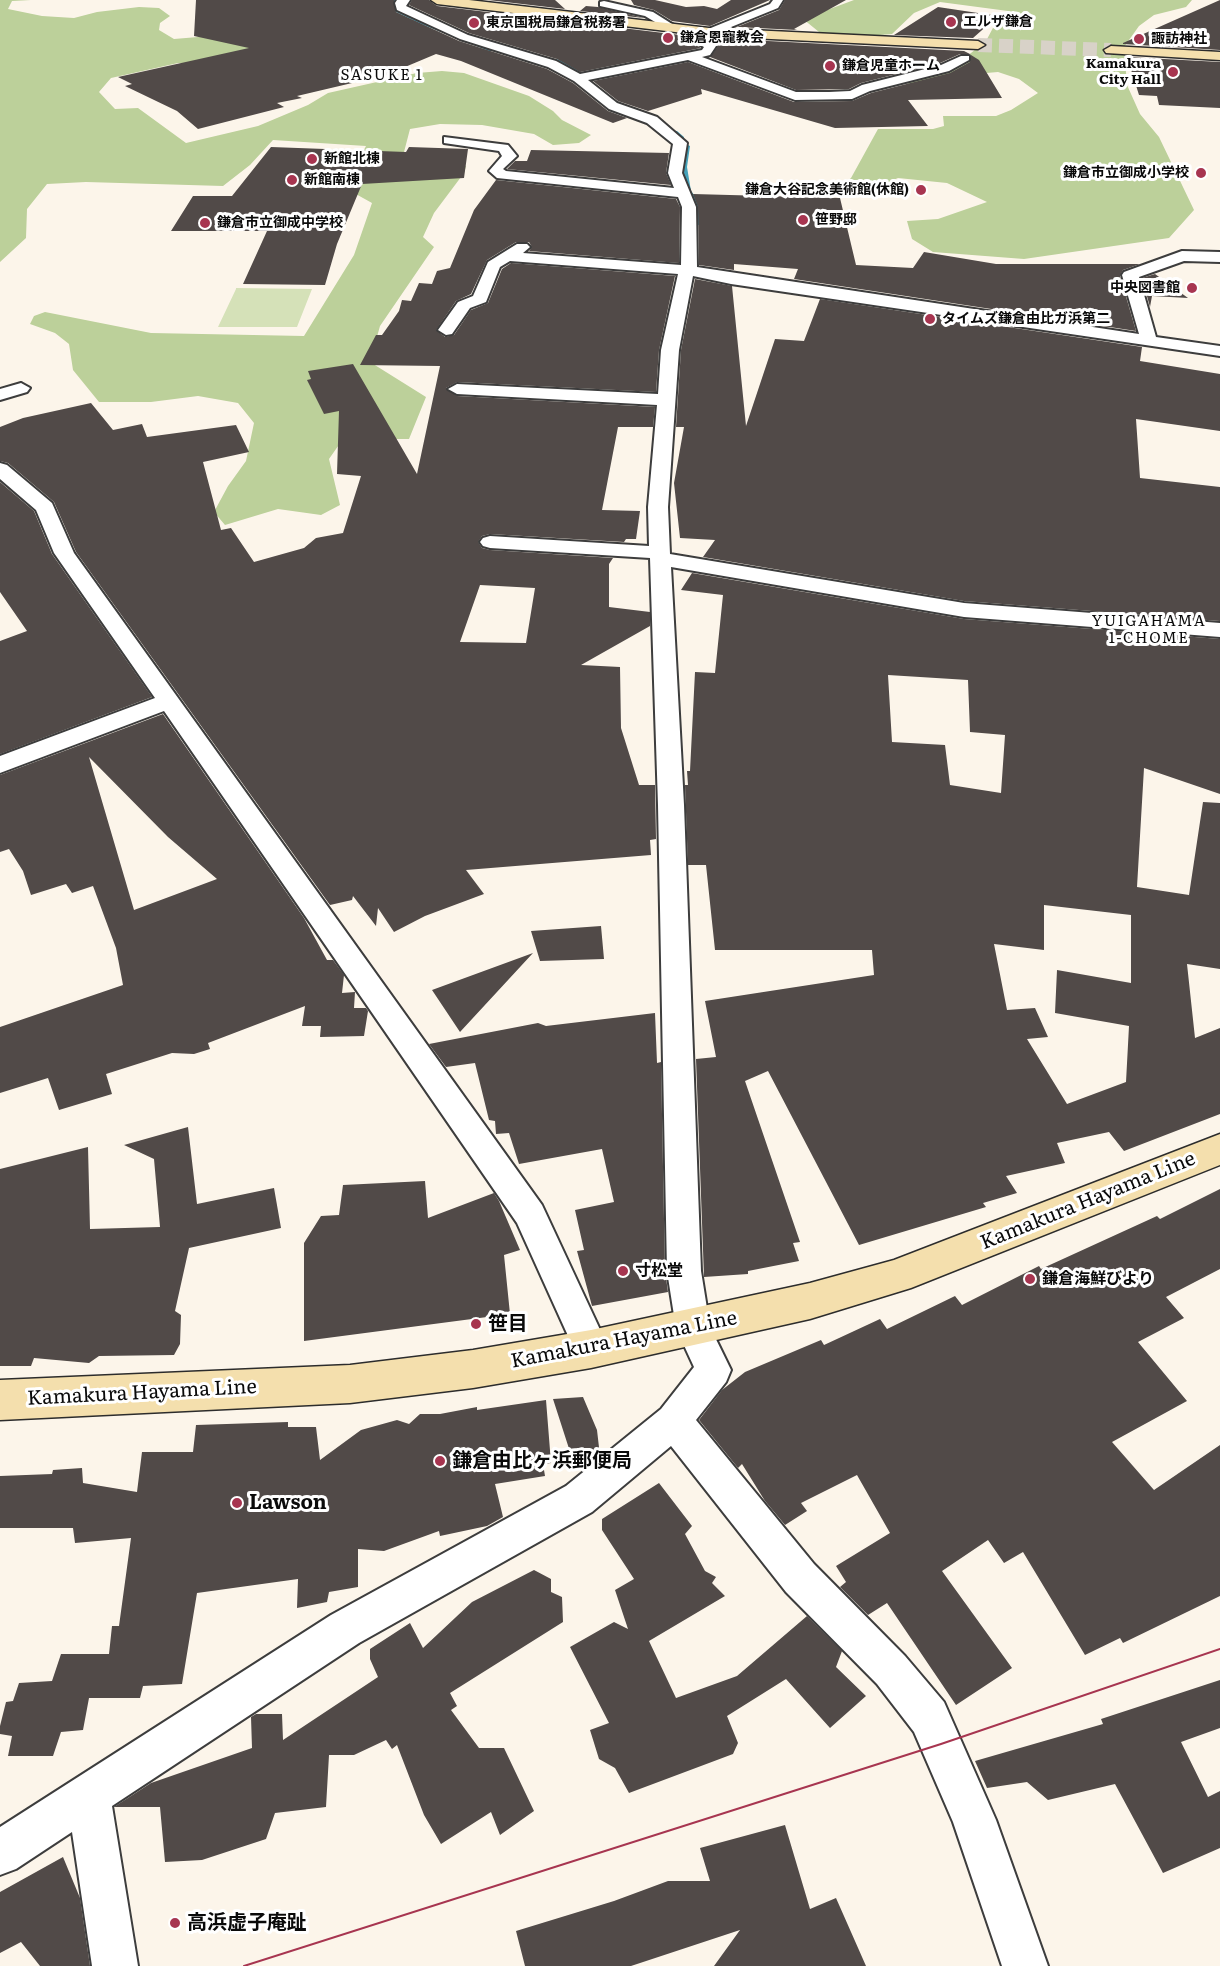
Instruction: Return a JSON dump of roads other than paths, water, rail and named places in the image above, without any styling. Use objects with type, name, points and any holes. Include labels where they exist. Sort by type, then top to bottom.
[{"type":"street","points":[[0,1853],[345,1629],[579,1499],[674,1421],[713,1370],[693,1328],[684,1271],[658,507],[664,400],[677,312],[689,270],[690,207],[682,194],[675,173],[675,162],[680,143],[652,120],[613,106],[578,78],[552,64],[502,51],[464,37],[401,8],[400,3],[405,0]]},
{"type":"street","points":[[437,0],[709,33],[978,45]]},
{"type":"street","points":[[578,78],[706,53],[710,46],[695,38],[774,6],[778,0]]},
{"type":"street","points":[[604,4],[649,14],[674,29]]},
{"type":"street","points":[[1110,50],[1220,56]]},
{"type":"street","points":[[690,57],[795,96],[852,95],[866,88],[945,68],[965,58]]},
{"type":"street","points":[[449,140],[503,148],[510,156],[497,168],[496,171],[502,175],[682,194]]},
{"type":"street","points":[[446,330],[464,305],[480,299],[493,265],[529,243]]},
{"type":"street","points":[[506,256],[689,270],[731,279],[1220,351]]},
{"type":"street","points":[[1149,340],[1130,275],[1182,256],[1220,257]]},
{"type":"street","points":[[0,395],[21,388]]},
{"type":"street","points":[[457,389],[664,400]]},
{"type":"street","points":[[0,469],[11,490],[45,507],[64,553],[530,1215],[591,1349]]},
{"type":"street","points":[[490,542],[661,556],[964,610],[1220,630]]},
{"type":"street","points":[[0,765],[170,701]]},
{"type":"street","name":"Kamakura Hayama Line","points":[[0,1400],[350,1384],[473,1369],[591,1349],[810,1301],[897,1275],[1220,1149]]},
{"type":"street","points":[[674,1421],[800,1578],[891,1671],[929,1716],[974,1820],[1025,1966]]},
{"type":"street","points":[[88,1798],[115,1966]]},
{"type":"waterway","points":[[396,0],[392,3],[395,10],[422,23],[491,50],[509,51]]},
{"type":"waterway","points":[[542,58],[559,61],[580,73]]},
{"type":"waterway","points":[[675,132],[682,138]]},
{"type":"waterway","points":[[688,146],[684,167],[688,191],[699,205],[697,224]]},
{"type":"tunnel","points":[[978,45],[1111,50]]},
{"type":"tram line","points":[[244,1966],[941,1744],[1220,1649]]},
{"type":"place","name":"エルザ鎌倉","points":[[951,22]]},
{"type":"place","name":"東京国税局鎌倉税務署","points":[[474,23]]},
{"type":"place","name":"鎌倉恩寵教会","points":[[668,38]]},
{"type":"place","name":"諏訪神社","points":[[1139,39]]},
{"type":"place","name":"鎌倉児童ホーム","points":[[830,66]]},
{"type":"place","name":"Kamakura City Hall","points":[[1173,72]]},
{"type":"place","name":"新館北棟","points":[[312,159]]},
{"type":"place","name":"鎌倉市立御成小学校","points":[[1201,173]]},
{"type":"place","name":"新館南棟","points":[[292,180]]},
{"type":"place","name":"鎌倉大谷記念美術館(休館)","points":[[921,190]]},
{"type":"place","name":"笹野邸","points":[[803,220]]},
{"type":"place","name":"鎌倉市立御成中学校","points":[[205,223]]},
{"type":"place","name":"中央図書館","points":[[1192,288]]},
{"type":"place","name":"タイムズ鎌倉由比ガ浜第二","points":[[930,319]]},
{"type":"place","name":"寸松堂","points":[[623,1271]]},
{"type":"place","name":"鎌倉海鮮びより","points":[[1030,1279]]},
{"type":"place","name":"笹目","points":[[476,1324]]},
{"type":"place","name":"鎌倉由比ヶ浜郵便局","points":[[440,1461]]},
{"type":"place","name":"Lawson","points":[[237,1503]]},
{"type":"place","name":"高浜虚子庵趾","points":[[175,1923]]},
{"type":"district","name":"SASUKE 1","points":[[382,76]]},
{"type":"district","name":"YUIGAHAMA 1-CHOME","points":[[1149,630]]}]
